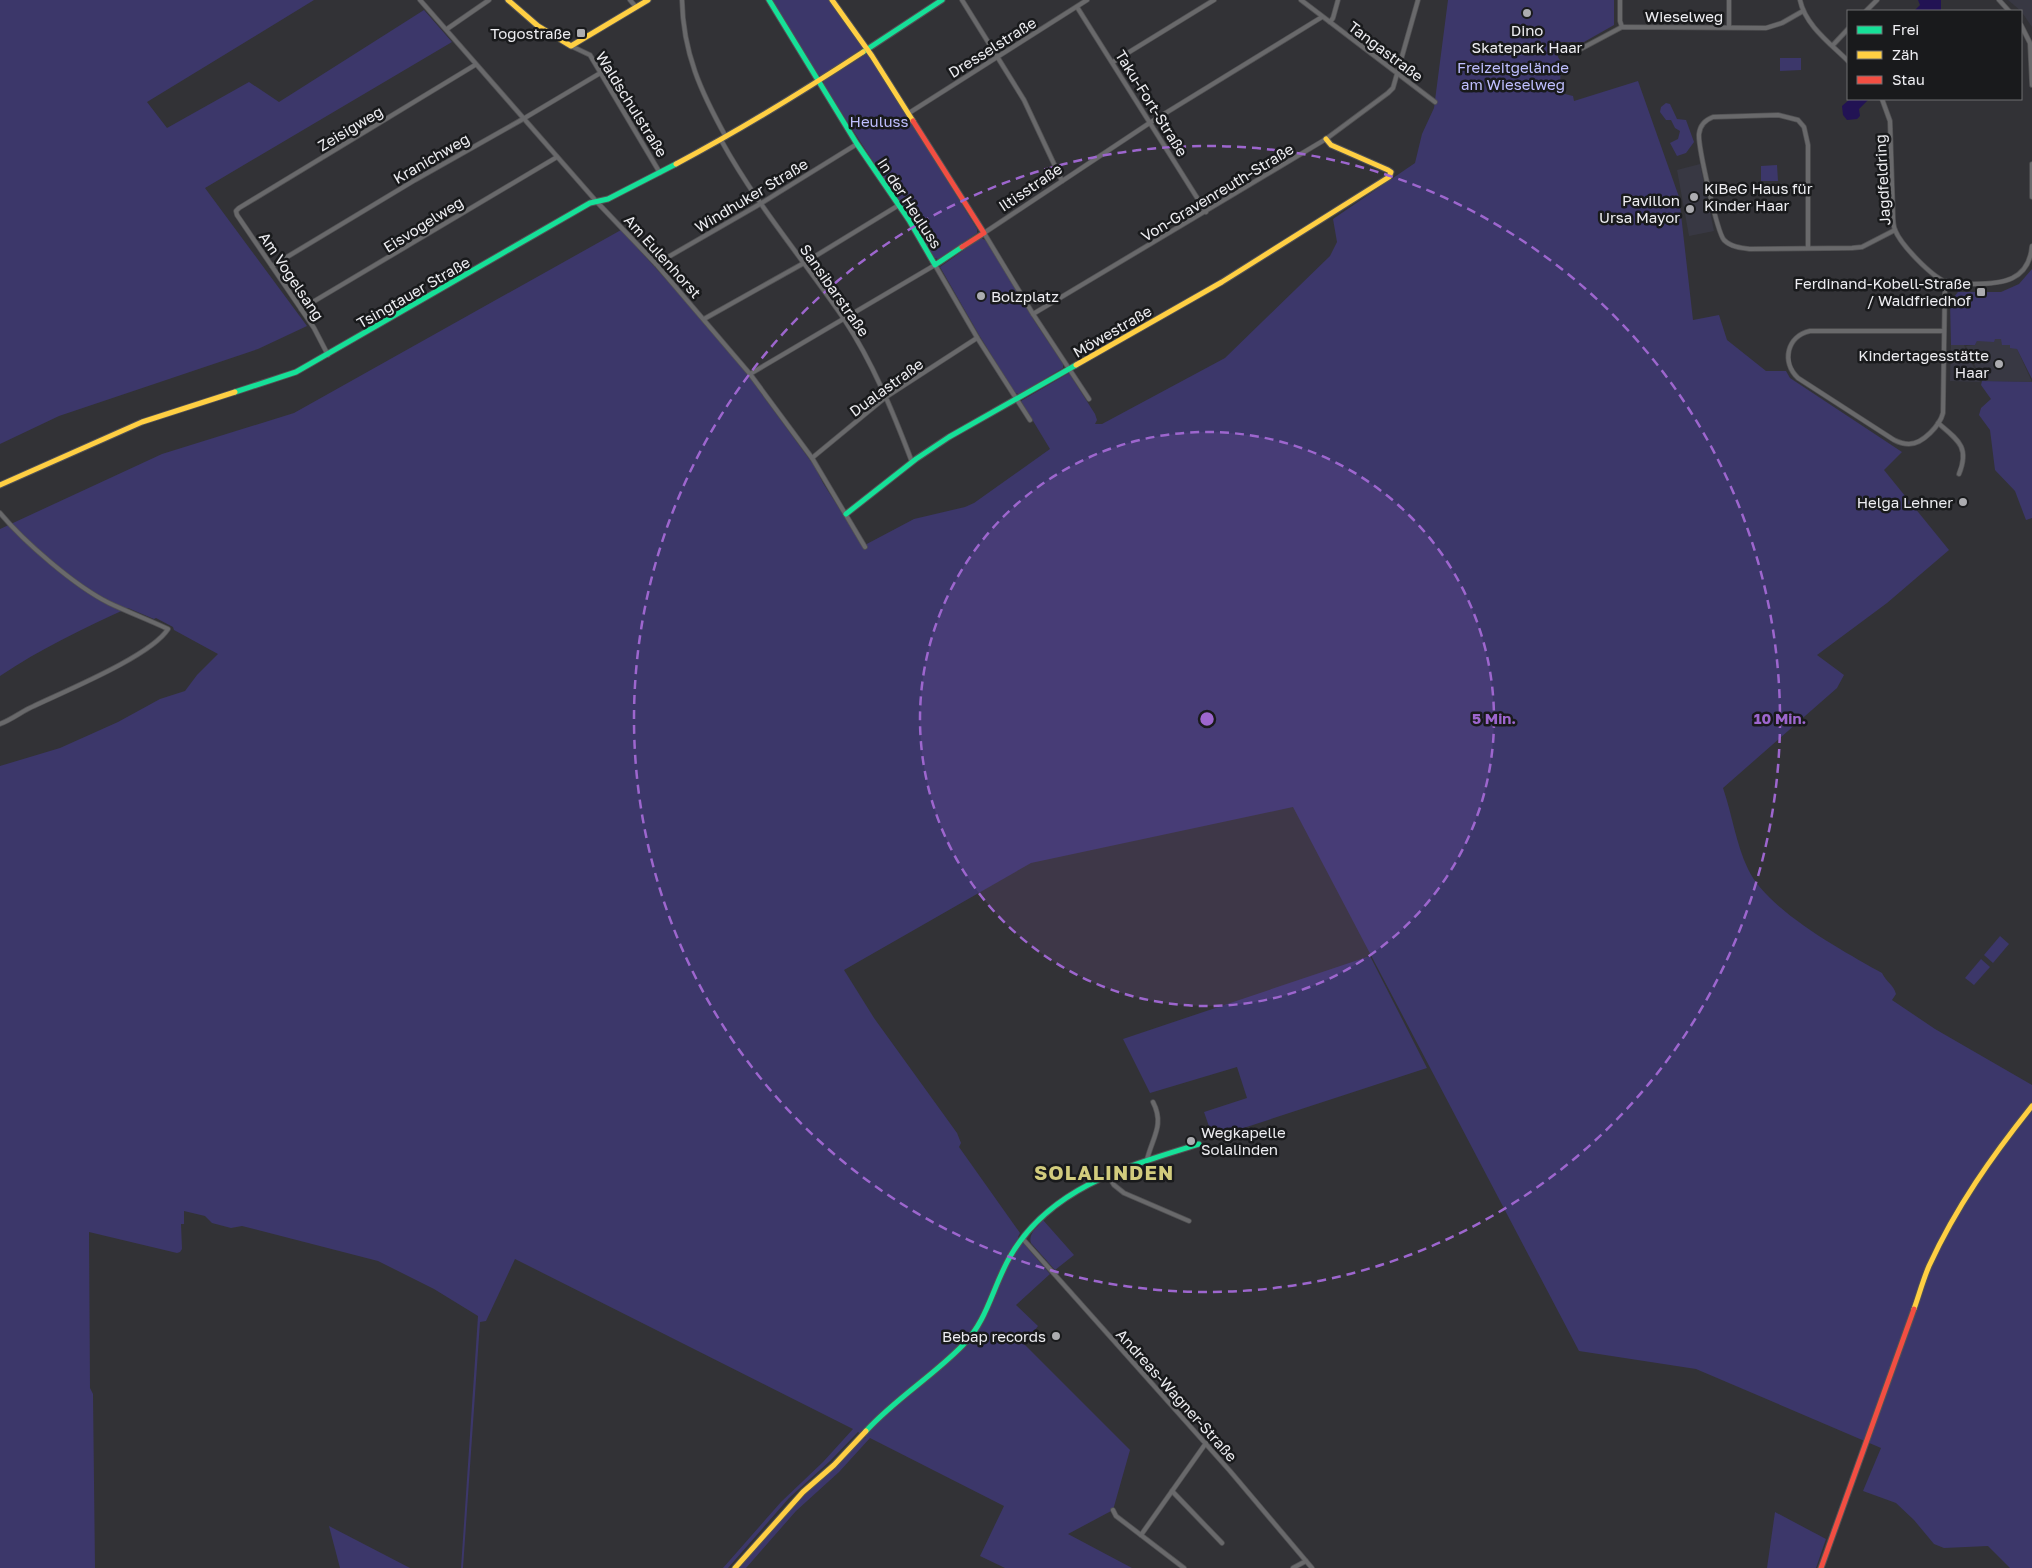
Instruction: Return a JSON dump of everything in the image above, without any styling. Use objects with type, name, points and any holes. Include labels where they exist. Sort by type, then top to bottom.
[{"type":"street","name":"Am Eulenhorst","points":[[420,0],[596,201],[656,264],[750,374],[812,458],[865,547]]},
{"type":"street","points":[[447,29],[489,0]]},
{"type":"street","name":"Waldschulstraße","points":[[508,0],[538,26],[590,55],[602,72],[660,173]]},
{"type":"street","points":[[630,0],[636,7]]},
{"type":"street","points":[[571,46],[648,0]]},
{"type":"street","name":"Sansibarstraße","points":[[682,0],[684,31],[690,60],[724,139],[760,204],[844,320],[867,358],[886,397],[912,462]]},
{"type":"street","name":"In der Heuluss","points":[[769,0],[856,144],[899,205],[977,338],[1030,420]]},
{"type":"street","points":[[832,0],[868,49],[910,113],[964,204],[1089,399]]},
{"type":"street","points":[[962,0],[1024,100],[1062,180]]},
{"type":"street","name":"Dresselstraße","points":[[910,113],[1087,0]]},
{"type":"street","points":[[1113,62],[1214,0]]},
{"type":"street","name":"Tangastraße","points":[[1301,0],[1435,102]]},
{"type":"street","points":[[1330,22],[1338,0]]},
{"type":"street","name":"Von-Gravenreuth-Straße","points":[[1033,314],[1326,139],[1388,93],[1392,88],[1418,0]]},
{"type":"street","points":[[1620,0],[1620,21],[1622,27]]},
{"type":"street","points":[[1729,0],[1729,27]]},
{"type":"street","points":[[1800,0],[1803,11],[1814,26],[1847,59]]},
{"type":"street","points":[[1867,10],[1876,0]]},
{"type":"street","points":[[1999,0],[2007,10]]},
{"type":"street","name":"Tsingtauer Straße","points":[[0,485],[142,422],[296,372],[590,202],[615,196],[724,139],[819,81],[940,1]]},
{"type":"street","name":"Taku-Fort-Straße","points":[[1077,7],[1206,212]]},
{"type":"street","name":"Wieselweg","points":[[1566,52],[1575,52],[1622,27],[1774,27],[1803,11]]},
{"type":"street","name":"Iltisstraße","points":[[750,374],[934,265],[1151,122],[1322,17]]},
{"type":"street","points":[[2022,27],[2030,42],[2032,85]]},
{"type":"street","points":[[1833,45],[1847,30]]},
{"type":"street","name":"Zeisigweg","points":[[236,211],[475,65]]},
{"type":"street","name":"Kranichweg","points":[[272,266],[415,180],[602,72]]},
{"type":"street","name":"Jagdfeldring","points":[[1882,100],[1890,121],[1895,230],[1935,276],[1945,282]]},
{"type":"street","points":[[1808,248],[1808,145],[1804,127],[1798,120],[1778,115],[1713,117],[1707,119],[1700,128],[1700,141],[1718,226],[1724,240],[1734,247],[1742,248],[1808,248],[1852,248],[1862,247],[1895,230]]},
{"type":"street","name":"Möwestraße","points":[[846,514],[912,462],[949,437],[1222,282],[1386,180],[1391,172],[1331,145],[1326,139]]},
{"type":"street","name":"Windhuker Straße","points":[[656,264],[760,204],[856,144]]},
{"type":"street","name":"Eisvogelweg","points":[[301,309],[557,157]]},
{"type":"street","points":[[2032,164],[2032,197]]},
{"type":"street","points":[[704,319],[804,263],[899,205]]},
{"type":"street","name":"Am Vogelsang","points":[[236,211],[301,309],[328,355]]},
{"type":"street","points":[[1944,331],[1810,331],[1797,337],[1787,353],[1789,366],[1798,378],[1894,440],[1908,444],[1916,442],[1938,423],[1944,410],[1945,282],[1956,284],[1994,284],[2010,280],[2021,272],[2026,265],[2032,246]]},
{"type":"street","name":"Dualastraße","points":[[812,458],[886,397],[977,338]]},
{"type":"street","points":[[1938,423],[1952,435],[1962,448],[1964,456],[1959,474]]},
{"type":"street","points":[[0,512],[24,537],[83,587],[109,603],[168,629],[157,641],[132,657],[0,724]]},
{"type":"street","points":[[1147,1160],[1159,1124],[1158,1114],[1153,1102]]},
{"type":"street","points":[[1821,1568],[1929,1267],[1971,1188],[1997,1150],[2032,1106]]},
{"type":"street","points":[[735,1568],[802,1492],[834,1465],[874,1422],[963,1345],[981,1322],[1003,1271],[1017,1247],[1037,1222],[1066,1197],[1092,1182],[1147,1160],[1199,1144]]},
{"type":"street","points":[[1108,1175],[1114,1185],[1124,1193],[1188,1221]]},
{"type":"street","name":"Andreas-Wagner-Straße","points":[[1024,1239],[1206,1444],[1312,1568]]},
{"type":"street","points":[[1141,1535],[1206,1444]]},
{"type":"street","points":[[1172,1490],[1222,1543]]},
{"type":"street","points":[[1113,1510],[1116,1516],[1184,1568]]},
{"type":"street","points":[[1293,1568],[1306,1561]]},
{"type":"shaded area","points":[[1918,0],[1941,0],[1941,10],[1915,10],[1920,5]]},
{"type":"shaded area","points":[[2008,0],[2032,0],[2032,27],[2022,10]]},
{"type":"shaded area","points":[[1849,100],[1868,100],[1859,109],[1860,116],[1857,119],[1847,120],[1843,115],[1842,106]]},
{"type":"shaded area","name":"KiBeG Haus für Kinder Haar","points":[[1700,164],[1714,231],[1689,236],[1677,170]]},
{"type":"shaded area","name":"Kindertagesstätte Haar","points":[[1994,339],[2002,339],[2017,349],[2032,382],[1982,381],[1966,346],[1975,345],[1977,341],[1994,341]]},
{"type":"shaded area","points":[[1951,345],[1964,345],[1980,382],[1950,381]]},
{"type":"green space","points":[[0,0],[314,0],[147,102],[167,128],[249,82],[279,102],[424,10],[452,42],[205,188],[307,326],[258,349],[59,416],[0,444]]},
{"type":"green space","points":[[771,0],[829,0],[864,47],[822,76],[818,75]]},
{"type":"green space","name":"Freizeitgelände am Wieselweg","points":[[1448,0],[1614,0],[1614,25],[1584,42],[1558,42],[1558,57],[1561,62],[1560,88],[1565,94],[1573,96],[1574,101],[1638,81],[1679,197],[1693,320],[1719,315],[1727,340],[1766,371],[1786,371],[1790,378],[1902,452],[1884,470],[1949,550],[1887,603],[1817,655],[1844,675],[1837,688],[1723,788],[1740,849],[1748,869],[1771,899],[1788,914],[1827,941],[1882,973],[1895,991],[1896,994],[1892,1000],[1935,1029],[2032,1085],[2032,1568],[2010,1568],[1988,1546],[1944,1548],[1934,1544],[1914,1520],[1896,1503],[1863,1491],[1881,1448],[1696,1369],[1579,1351],[1293,807],[1031,863],[844,970],[874,1018],[957,1133],[961,1143],[959,1147],[1020,1233],[1018,1237],[1050,1274],[1016,1305],[1038,1326],[1024,1344],[1130,1450],[1113,1510],[1068,1534],[1132,1568],[1005,1568],[980,1556],[1004,1506],[870,1438],[839,1472],[796,1511],[746,1568],[738,1568],[791,1507],[855,1445],[866,1437],[858,1432],[830,1461],[789,1498],[728,1568],[723,1568],[781,1502],[823,1462],[853,1429],[515,1259],[486,1321],[480,1322],[463,1568],[461,1568],[478,1316],[434,1289],[378,1261],[242,1226],[231,1228],[212,1223],[205,1216],[184,1211],[184,1224],[181,1224],[182,1249],[177,1253],[89,1232],[90,1388],[93,1394],[95,1568],[0,1568],[0,766],[60,748],[118,722],[160,699],[185,691],[197,675],[218,654],[156,618],[154,619],[128,608],[62,639],[0,676],[0,529],[162,454],[294,413],[621,230],[703,320],[750,378],[815,467],[863,546],[914,519],[965,507],[974,503],[1050,449],[1021,401],[1069,373],[1095,414],[1097,420],[1095,424],[1102,424],[1225,358],[1330,256],[1337,242],[1333,219],[1415,163],[1422,134],[1434,108]]},
{"type":"green space","name":"Heuluss","points":[[868,53],[977,229],[977,233],[938,259],[935,258],[824,85],[824,81]]},
{"type":"green space","points":[[1780,58],[1801,58],[1801,70],[1780,71]]},
{"type":"green space","points":[[1666,103],[1670,104],[1677,119],[1686,120],[1694,142],[1686,153],[1677,156],[1670,143],[1678,139],[1680,131],[1675,128],[1671,120],[1666,120],[1660,112],[1661,107]]},
{"type":"green space","points":[[1777,165],[1778,181],[1761,181],[1761,166]]},
{"type":"green space","points":[[981,238],[987,241],[1035,322],[1063,364],[1063,368],[1019,394],[1015,393],[940,267]]},
{"type":"green space","points":[[2032,269],[2032,379],[2017,349],[2010,348],[2010,345],[2002,345],[2001,339],[1995,339],[1994,342],[1977,341],[1975,345],[1951,345],[1950,302],[1958,292],[2001,292],[2019,284]]},
{"type":"green space","points":[[1982,381],[2032,382],[2032,518],[2026,520],[2015,491],[1995,470],[1990,430],[1979,415],[1981,408],[1991,399],[1981,385]]},
{"type":"green space","points":[[2000,936],[2009,944],[1993,963],[1984,955]]},
{"type":"green space","points":[[1370,956],[1427,1068],[1213,1138],[1204,1112],[1247,1098],[1237,1067],[1150,1093],[1123,1039]]},
{"type":"green space","points":[[1981,959],[1990,967],[1974,985],[1965,978]]},
{"type":"green space","points":[[1043,1220],[1074,1255],[1055,1270],[1031,1243],[1030,1239],[1032,1233]]},
{"type":"green space","points":[[1775,1512],[1826,1539],[1816,1568],[1767,1568]]},
{"type":"green space","points":[[329,1526],[410,1568],[340,1568]]},
{"type":"traffic: fast","points":[[769,0],[857,144],[909,220],[935,265],[962,247]]},
{"type":"traffic: fast","points":[[863,52],[942,0]]},
{"type":"traffic: fast","points":[[235,392],[296,372],[590,203],[608,199],[676,164]]},
{"type":"traffic: fast","points":[[846,514],[916,459],[949,437],[1076,365]]},
{"type":"traffic: fast","points":[[866,1431],[889,1408],[939,1367],[972,1335],[979,1325],[1011,1255],[1028,1232],[1047,1212],[1093,1182],[1145,1161],[1199,1144]]},
{"type":"traffic: slow","points":[[508,0],[538,26],[571,46],[648,0]]},
{"type":"traffic: slow","points":[[832,0],[872,56],[913,121]]},
{"type":"traffic: slow","points":[[676,164],[771,110],[863,52]]},
{"type":"traffic: slow","points":[[1076,365],[1222,282],[1389,177],[1391,172],[1388,170],[1331,145],[1326,139]]},
{"type":"traffic: slow","points":[[0,485],[142,422],[235,392]]},
{"type":"traffic: slow","points":[[1914,1309],[1929,1266],[1951,1223],[1989,1163],[2032,1106]]},
{"type":"traffic: slow","points":[[735,1568],[803,1492],[834,1465],[866,1431]]},
{"type":"traffic: jam","points":[[913,121],[984,233],[962,247]]},
{"type":"traffic: jam","points":[[1821,1568],[1914,1309]]},
{"type":"place","name":"Dino Skatepark Haar","points":[[1527,13]]},
{"type":"place","name":"Togostraße","points":[[581,33]]},
{"type":"place","name":"KiBeG Haus für Kinder Haar","points":[[1694,197]]},
{"type":"place","name":"Pavillon Ursa Mayor","points":[[1690,209]]},
{"type":"place","name":"Ferdinand-Kobell-Straße / Waldfriedhof","points":[[1981,292]]},
{"type":"place","name":"Bolzplatz","points":[[981,296]]},
{"type":"place","name":"Kindertagesstätte Haar","points":[[1999,364]]},
{"type":"place","name":"Helga Lehner","points":[[1963,502]]},
{"type":"place","name":"Wegkapelle Solalinden","points":[[1191,1141]]},
{"type":"place","name":"Bebap records","points":[[1056,1336]]},
{"type":"district","name":"SOLALINDEN","points":[[1104,1172]]}]
